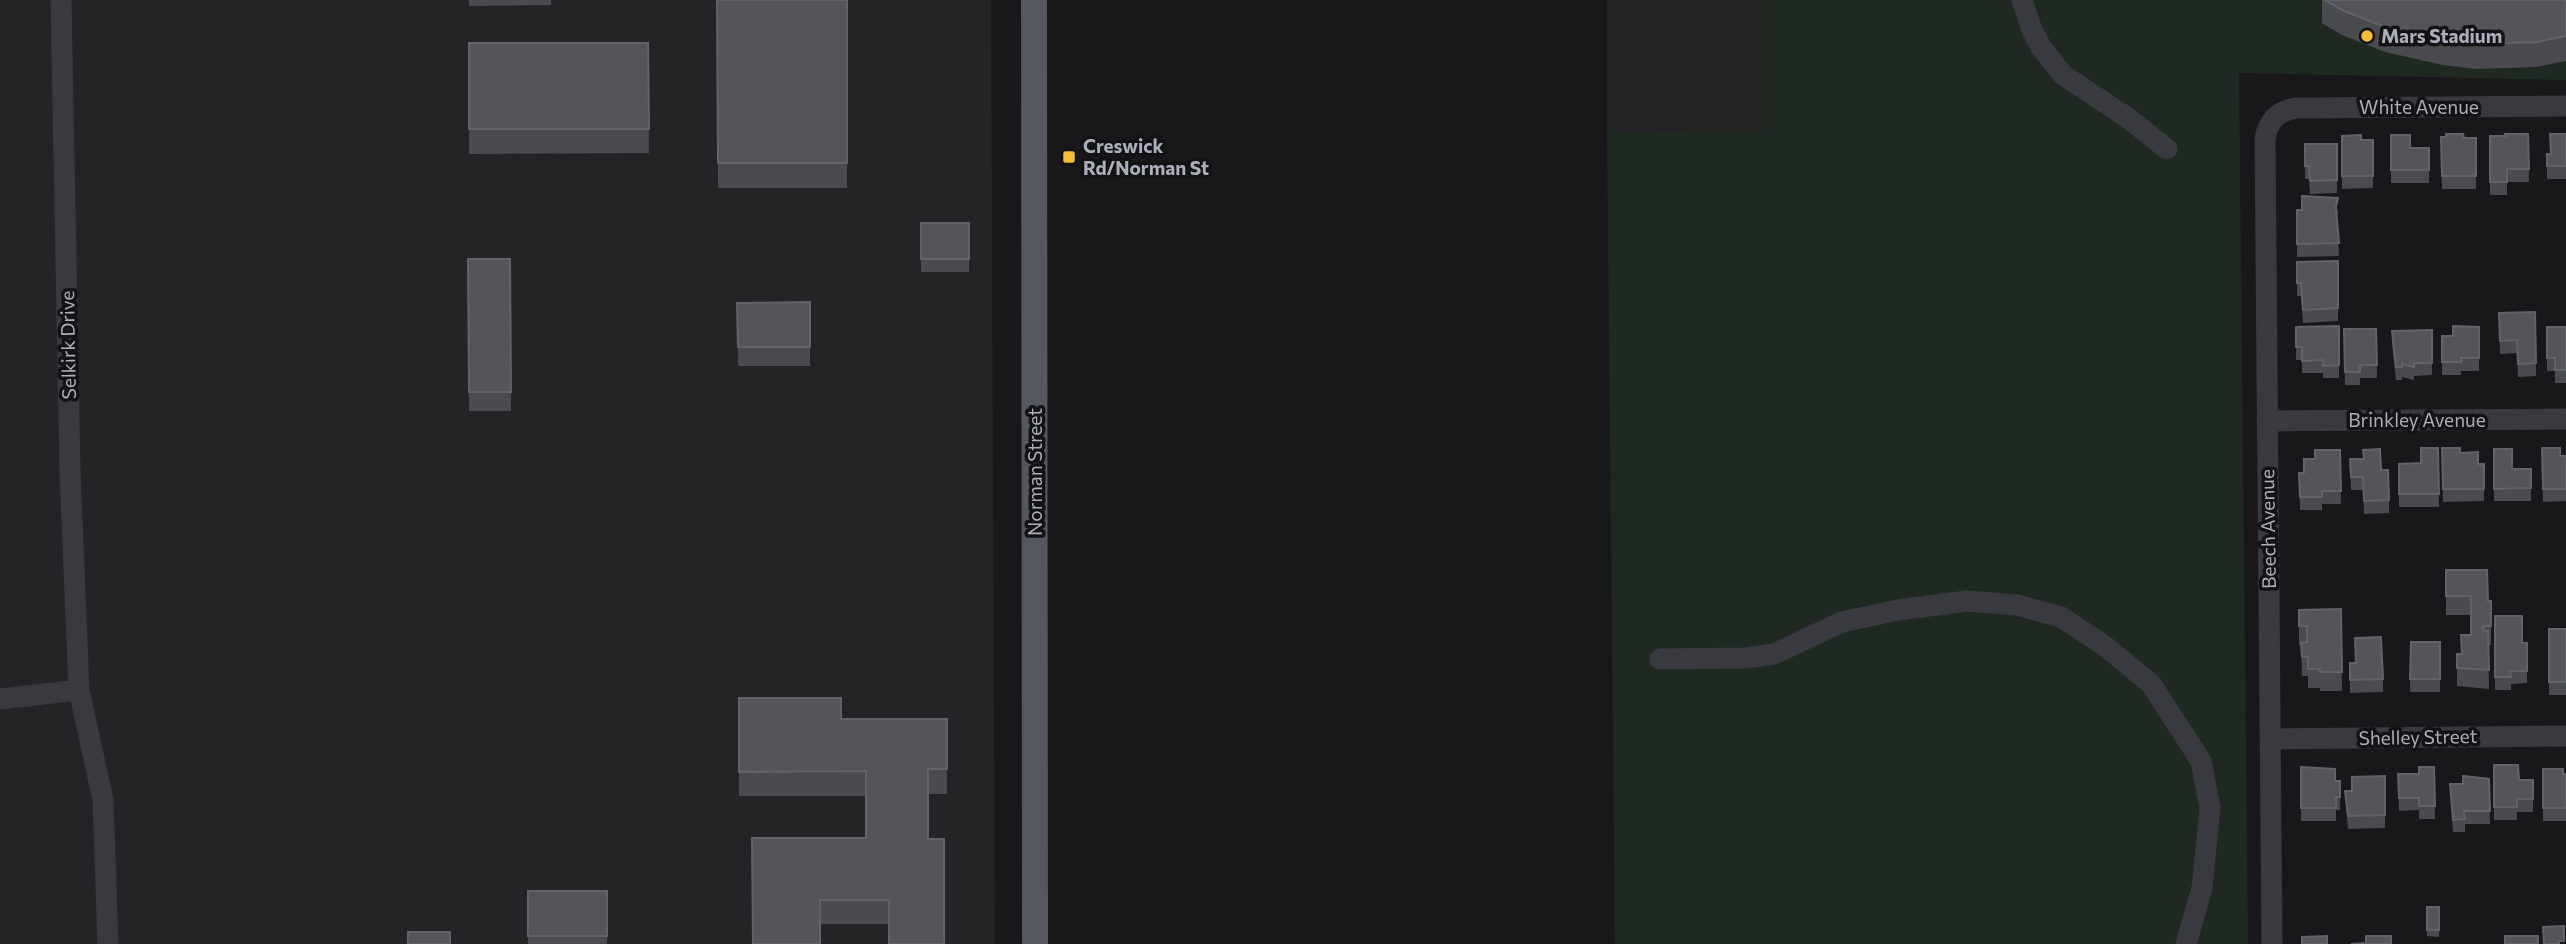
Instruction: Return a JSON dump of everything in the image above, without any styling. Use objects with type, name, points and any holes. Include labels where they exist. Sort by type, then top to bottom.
[{"type":"main road","name":"Norman Street","points":[[1034,0],[1035,944]]},
{"type":"street","name":"Selkirk Drive","points":[[61,0],[70,471],[79,690],[103,800],[108,944]]},
{"type":"street","points":[[2022,0],[2041,47],[2063,75],[2168,149]]},
{"type":"street","name":"White Avenue","points":[[2275,116],[2297,108],[2566,106]]},
{"type":"street","name":"Beech Avenue","points":[[2272,944],[2265,138],[2267,127],[2275,116]]},
{"type":"street","name":"Brinkley Avenue","points":[[2267,421],[2566,419]]},
{"type":"street","points":[[1660,659],[1745,658],[1774,654],[1842,622],[1898,610],[1967,601],[2017,605],[2061,617],[2105,646],[2151,684],[2201,761],[2210,808],[2202,888],[2186,944]]},
{"type":"street","points":[[0,699],[79,690]]},
{"type":"street","name":"Shelley Street","points":[[2270,739],[2566,736]]},
{"type":"shaded area","points":[[0,0],[991,0],[995,944],[0,944]]},
{"type":"shaded area","points":[[1607,0],[1763,0],[1763,130],[1607,131]]},
{"type":"shaded area","points":[[1763,0],[2566,0],[2566,80],[2239,73],[2248,944],[1615,944],[1607,131],[1763,130]]},
{"type":"building","points":[[717,0],[847,0],[847,163],[718,163]]},
{"type":"building","points":[[2325,0],[2566,0],[2566,36],[2536,42],[2476,44],[2443,41],[2385,27],[2342,10]]},
{"type":"building","points":[[469,43],[648,43],[649,129],[469,129]]},
{"type":"building","points":[[2446,134],[2463,134],[2464,138],[2476,138],[2476,176],[2442,176],[2441,137],[2446,137]]},
{"type":"building","points":[[2505,134],[2528,134],[2529,169],[2507,169],[2507,182],[2490,182],[2490,136],[2506,136]]},
{"type":"building","points":[[2550,134],[2566,134],[2566,166],[2547,166],[2547,154],[2551,154]]},
{"type":"building","points":[[2361,135],[2361,140],[2373,140],[2373,176],[2342,176],[2342,136]]},
{"type":"building","points":[[2391,135],[2410,135],[2410,148],[2429,148],[2429,170],[2391,170]]},
{"type":"building","points":[[2305,144],[2337,144],[2337,180],[2310,181],[2309,166],[2305,166]]},
{"type":"building","points":[[2302,196],[2338,198],[2336,207],[2339,243],[2297,244],[2297,210],[2302,210]]},
{"type":"building","points":[[921,223],[969,223],[969,259],[921,259]]},
{"type":"building","points":[[468,259],[510,259],[511,392],[469,392]]},
{"type":"building","points":[[2338,261],[2338,308],[2303,310],[2301,283],[2297,283],[2297,262]]},
{"type":"building","points":[[810,302],[810,347],[738,347],[737,303]]},
{"type":"building","points":[[2535,312],[2536,363],[2518,364],[2517,340],[2500,341],[2499,313]]},
{"type":"building","points":[[2339,326],[2339,365],[2323,366],[2323,360],[2302,361],[2302,347],[2296,347],[2296,327]]},
{"type":"building","points":[[2453,326],[2479,327],[2479,358],[2442,362],[2442,336],[2453,336]]},
{"type":"building","points":[[2547,327],[2566,327],[2566,370],[2555,370],[2555,358],[2547,358]]},
{"type":"building","points":[[2344,329],[2376,329],[2377,365],[2360,365],[2360,372],[2345,372]]},
{"type":"building","points":[[2432,330],[2432,363],[2414,363],[2414,367],[2402,364],[2402,367],[2396,367],[2392,331]]},
{"type":"building","points":[[2421,448],[2438,448],[2439,494],[2399,494],[2399,464],[2421,463]]},
{"type":"building","points":[[2442,448],[2460,448],[2460,453],[2478,452],[2478,464],[2484,464],[2484,489],[2443,489]]},
{"type":"building","points":[[2542,448],[2560,448],[2560,456],[2566,456],[2566,489],[2543,489]]},
{"type":"building","points":[[2380,449],[2381,470],[2388,470],[2389,500],[2364,501],[2363,477],[2351,477],[2350,459],[2364,459],[2363,450]]},
{"type":"building","points":[[2494,449],[2512,449],[2512,469],[2531,469],[2531,488],[2494,489]]},
{"type":"building","points":[[2315,450],[2340,450],[2341,491],[2322,491],[2322,497],[2300,497],[2299,473],[2304,473],[2304,459],[2315,459]]},
{"type":"building","points":[[2446,570],[2487,570],[2491,626],[2483,626],[2484,631],[2488,631],[2489,670],[2457,668],[2457,654],[2462,654],[2461,635],[2471,635],[2471,596],[2446,596]]},
{"type":"building","points":[[2341,609],[2342,672],[2308,669],[2308,657],[2302,657],[2301,643],[2307,642],[2307,626],[2299,626],[2299,610]]},
{"type":"building","points":[[2495,616],[2522,616],[2522,643],[2527,643],[2527,671],[2510,671],[2511,677],[2495,677]]},
{"type":"building","points":[[2549,629],[2566,629],[2566,682],[2549,682]]},
{"type":"building","points":[[2381,637],[2383,679],[2350,680],[2350,663],[2356,663],[2355,638]]},
{"type":"building","points":[[2411,642],[2440,642],[2440,679],[2410,679]]},
{"type":"building","points":[[739,698],[841,698],[841,719],[947,719],[947,769],[928,769],[928,839],[944,839],[944,944],[889,944],[889,900],[820,900],[820,944],[753,944],[752,838],[866,838],[866,771],[739,772]]},
{"type":"building","points":[[2494,765],[2518,765],[2519,780],[2533,780],[2533,799],[2517,799],[2517,807],[2494,807]]},
{"type":"building","points":[[2301,767],[2335,769],[2335,781],[2340,781],[2340,797],[2336,797],[2336,808],[2301,808]]},
{"type":"building","points":[[2419,767],[2434,767],[2435,806],[2419,806],[2419,798],[2399,798],[2398,774],[2419,774]]},
{"type":"building","points":[[2543,769],[2563,769],[2563,774],[2566,774],[2566,808],[2543,808]]},
{"type":"building","points":[[2385,776],[2385,815],[2348,816],[2345,791],[2352,791],[2352,777]]},
{"type":"building","points":[[2463,776],[2489,779],[2490,811],[2464,811],[2465,819],[2453,820],[2450,784],[2463,784]]},
{"type":"building","points":[[528,891],[607,891],[607,936],[528,936]]},
{"type":"building","points":[[2427,907],[2439,907],[2439,930],[2427,930]]},
{"type":"building","points":[[2564,926],[2564,941],[2559,941],[2559,944],[2544,944],[2543,927]]},
{"type":"building","points":[[408,932],[450,932],[450,944],[408,944]]},
{"type":"building","points":[[2327,936],[2327,944],[2302,944],[2302,937]]},
{"type":"building","points":[[2366,936],[2391,936],[2391,944],[2351,944],[2366,943]]},
{"type":"building","points":[[2505,936],[2538,936],[2538,944],[2505,944]]},
{"type":"place","name":"Mars Stadium","points":[[2367,36]]},
{"type":"place","name":"Creswick Rd/Norman St","points":[[1069,157]]}]
